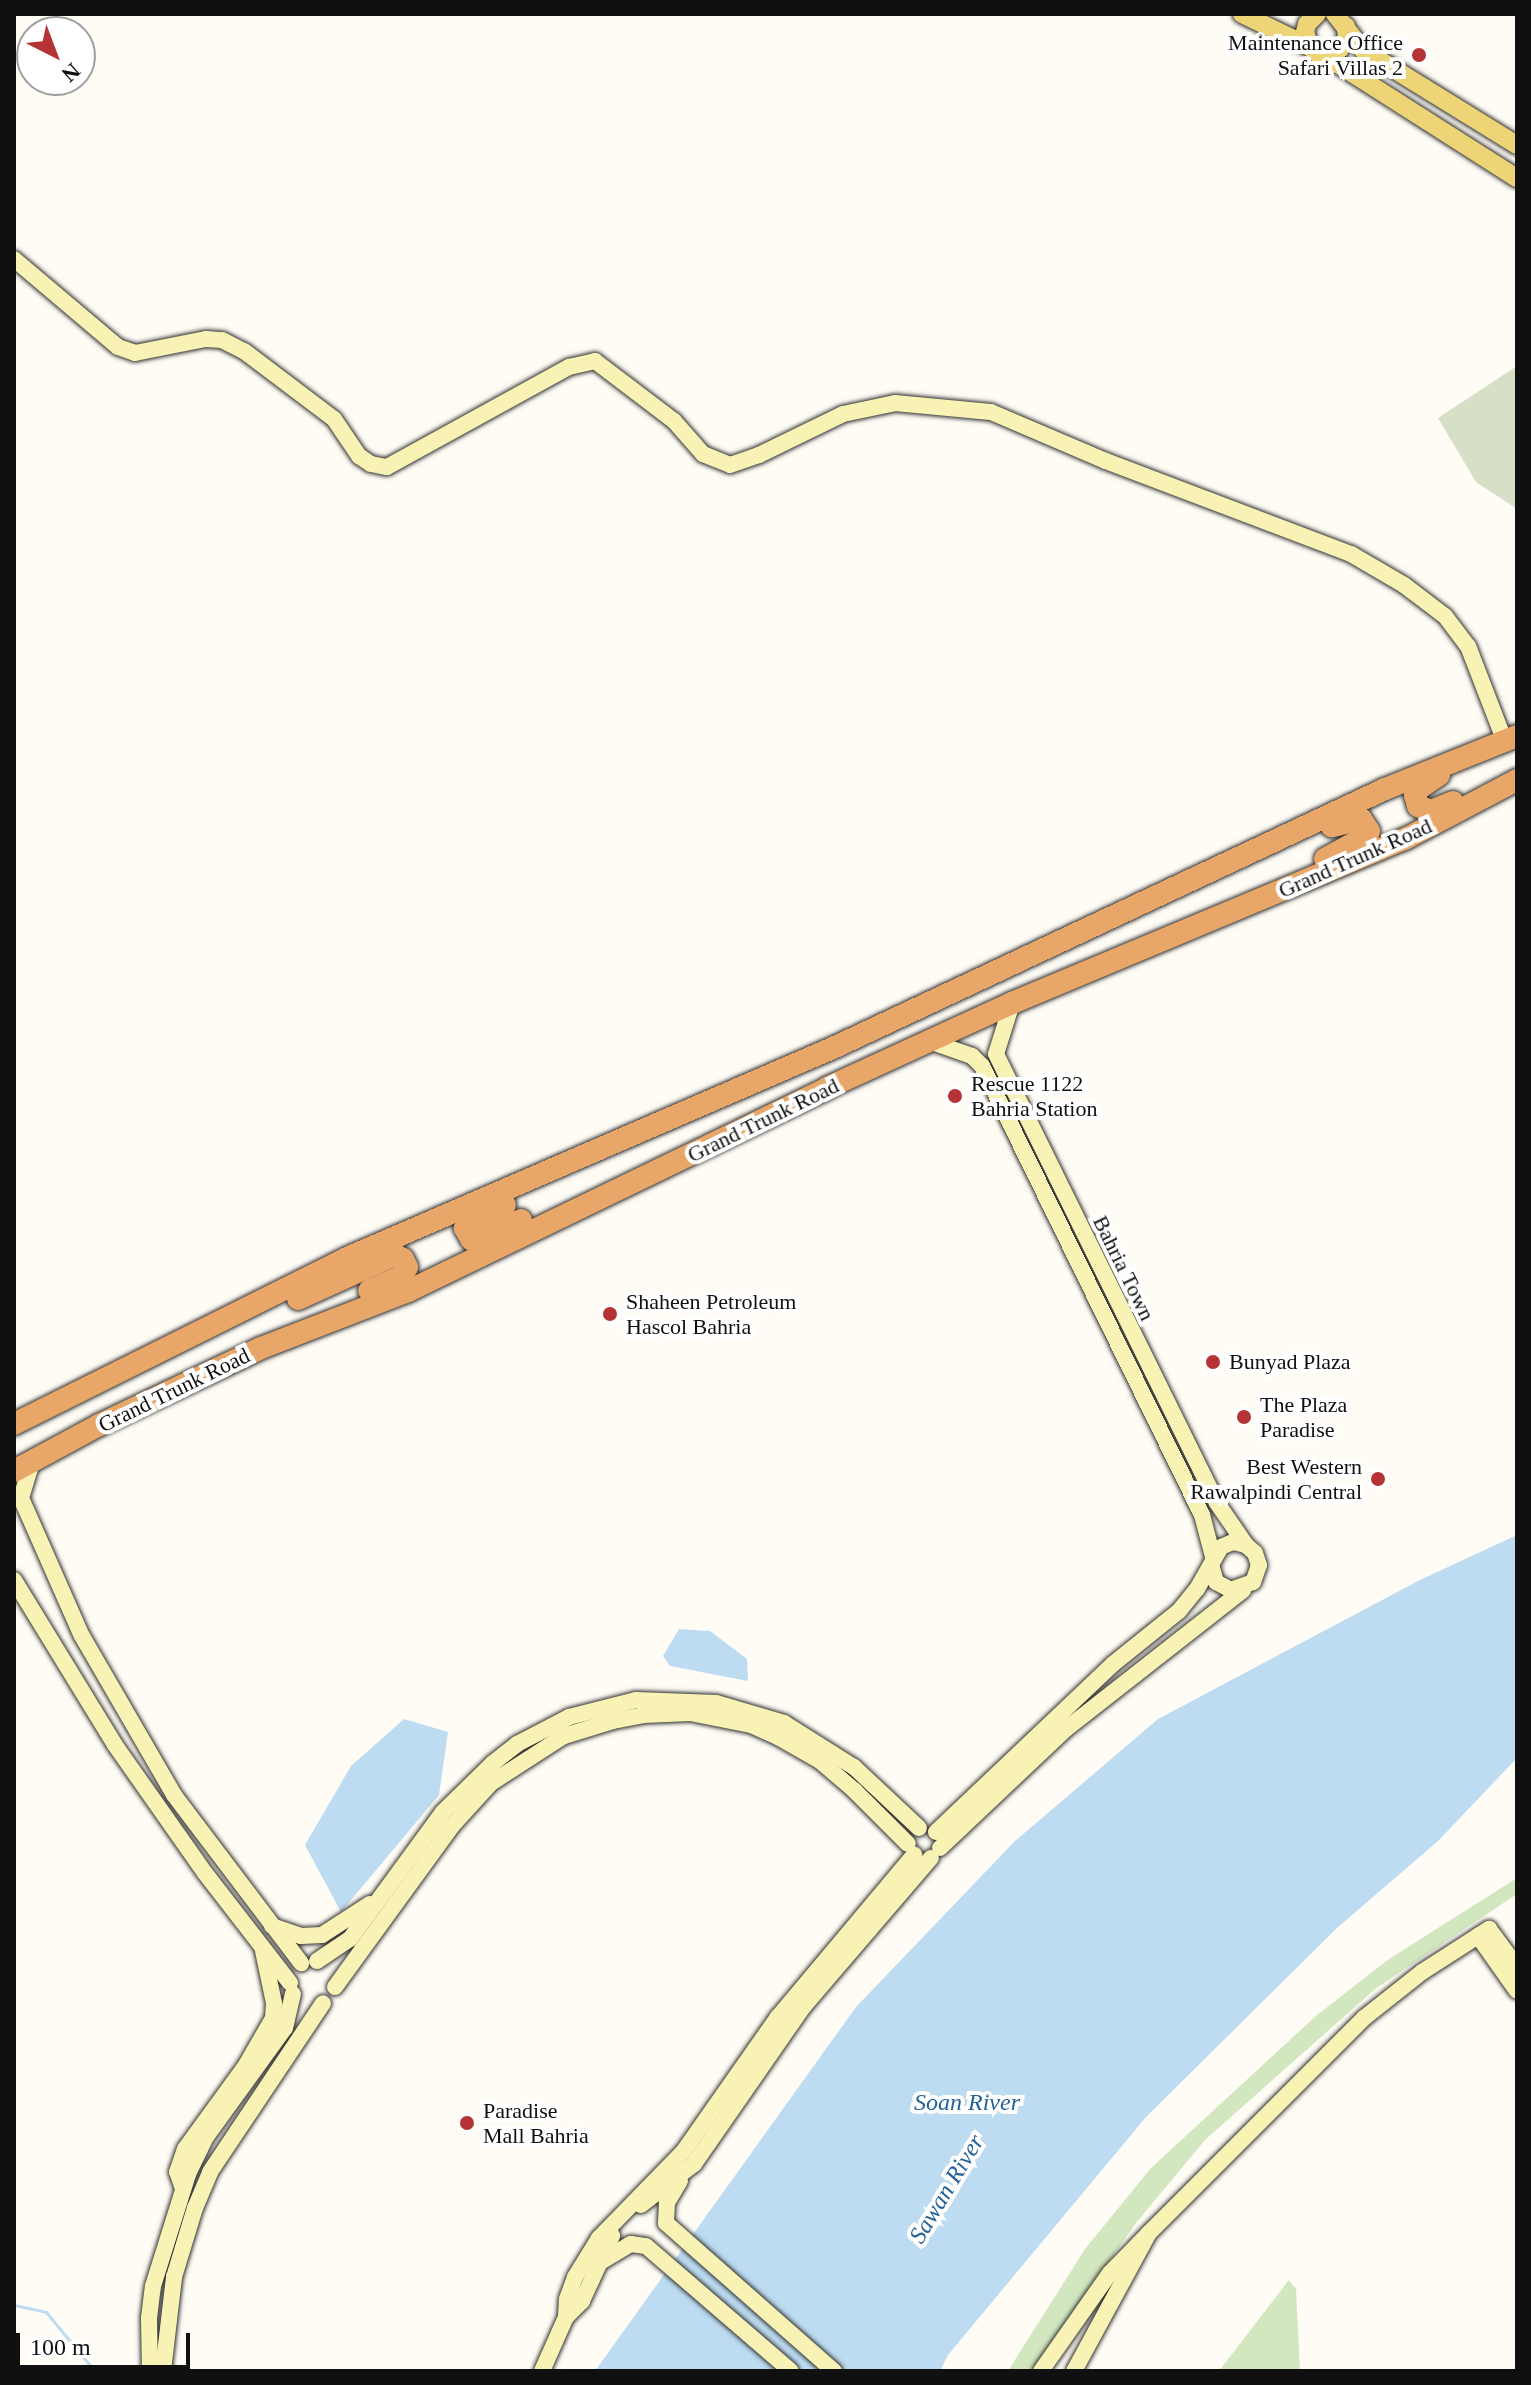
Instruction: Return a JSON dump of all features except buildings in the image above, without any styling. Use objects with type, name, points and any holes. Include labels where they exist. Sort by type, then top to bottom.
[{"type":"highway","name":"Grand Trunk Road","points":[[14,1424],[424,1223],[641,1133],[1284,839],[1385,789],[1511,739]]},
{"type":"highway","points":[[1478,753],[1422,785],[1415,795],[1418,806],[1431,811],[1517,778]]},
{"type":"highway","name":"Grand Trunk Road","points":[[23,1466],[99,1425],[261,1348],[408,1291],[1012,1003],[1405,839],[1517,778]]},
{"type":"highway","points":[[1235,910],[1367,836],[1369,831],[1361,819],[1284,839]]},
{"type":"highway","points":[[641,1133],[593,1163],[470,1221],[466,1233],[478,1239],[602,1183],[649,1174]]},
{"type":"highway","points":[[239,1312],[288,1303],[395,1255],[403,1259],[407,1267],[402,1276],[303,1321],[261,1348]]},
{"type":"main road","points":[[1242,14],[1316,50],[1517,178]]},
{"type":"main road","points":[[1317,14],[1307,24],[1305,32],[1316,50],[1335,53],[1344,44],[1341,20]]},
{"type":"main road","points":[[1341,20],[1363,50],[1517,145]]},
{"type":"main road","points":[[14,259],[118,347],[135,353],[206,339],[222,340],[244,351],[334,419],[359,456],[371,464],[387,467],[569,367],[595,361],[674,421],[703,454],[730,465],[759,455],[843,414],[895,403],[991,412],[1106,461],[1351,554],[1404,585],[1445,616],[1468,646],[1511,739]]},
{"type":"main road","name":"Bahria Town","points":[[1012,1003],[996,1054],[1217,1503],[1246,1545]]},
{"type":"main road","name":"Bahria Town","points":[[932,1042],[972,1056],[982,1066],[1202,1515],[1212,1561]]},
{"type":"main road","points":[[23,1466],[21,1498],[82,1636],[174,1795],[271,1925],[309,1962],[331,1970],[335,1987]]},
{"type":"main road","points":[[834,2371],[673,2230],[666,2223],[665,2211],[687,2172],[804,2006],[936,1846],[1113,1664],[1179,1611],[1226,1544],[1246,1545],[1255,1553],[1259,1565],[1256,1577],[1248,1586],[1076,1720],[936,1846],[911,1849]]},
{"type":"main road","points":[[1212,1561],[1216,1582],[1223,1587],[1240,1590],[1248,1586]]},
{"type":"main road","points":[[14,1580],[115,1745],[205,1873],[291,1988],[309,2005],[323,2003]]},
{"type":"main road","points":[[150,2371],[149,2318],[153,2286],[183,2191],[206,2137],[285,2028],[294,1970],[346,1943],[443,1812],[470,1783],[517,1744],[569,1717],[636,1700],[716,1703],[784,1723],[854,1767],[936,1846]]},
{"type":"main road","points":[[163,2371],[174,2277],[195,2208],[210,2172],[323,2003],[452,1826],[491,1783],[564,1736],[643,1715],[690,1713],[751,1725],[820,1761],[854,1790],[911,1849]]},
{"type":"main road","points":[[542,2371],[566,2317],[567,2299],[575,2277],[599,2238],[683,2152],[778,2017],[911,1849],[910,1836],[919,1828]]},
{"type":"main road","points":[[271,1925],[301,1936],[322,1935],[382,1896]]},
{"type":"main road","points":[[1483,1933],[1517,1967]]},
{"type":"main road","points":[[1483,1933],[1517,1991]]},
{"type":"main road","points":[[1041,2371],[1110,2273],[1364,2018],[1422,1972],[1483,1933]]},
{"type":"main road","points":[[183,2191],[177,2172],[185,2149],[246,2065],[273,2018],[272,1989],[262,1946]]},
{"type":"main road","points":[[566,2317],[582,2301],[603,2249],[633,2212],[687,2172]]},
{"type":"main road","points":[[1074,2371],[1149,2233]]},
{"type":"main road","points":[[599,2263],[631,2244],[642,2244],[791,2371]]},
{"type":"green space","points":[[1517,366],[1517,509],[1476,482],[1438,418]]},
{"type":"green space","points":[[1517,1878],[1517,1894],[1375,1989],[1205,2140],[1136,2223],[1032,2371],[1008,2371],[1085,2249],[1151,2168],[1317,2015],[1389,1959]]},
{"type":"green space","points":[[1289,2280],[1296,2289],[1300,2371],[1219,2371]]},
{"type":"water","name":"Soan River","points":[[1517,1535],[1517,1758],[1438,1841],[1337,1928],[1146,2117],[948,2355],[940,2371],[595,2371],[856,2007],[1015,1841],[1158,1719],[1420,1580]]},
{"type":"water","points":[[679,1629],[710,1631],[747,1659],[748,1681],[670,1666],[663,1656]]},
{"type":"water","points":[[404,1719],[448,1732],[439,1795],[341,1912],[305,1845],[351,1766]]},
{"type":"waterway","points":[[14,2305],[46,2312],[93,2369]]},
{"type":"place","name":"Maintenance Office Safari Villas 2","points":[[1419,55]]},
{"type":"place","name":"Rescue 1122 Bahria Station","points":[[955,1096]]},
{"type":"place","name":"Shaheen Petroleum Hascol Bahria","points":[[610,1314]]},
{"type":"place","name":"Bunyad Plaza","points":[[1213,1362]]},
{"type":"place","name":"The Plaza Paradise","points":[[1244,1417]]},
{"type":"place","name":"Best Western Rawalpindi Central","points":[[1378,1479]]},
{"type":"place","name":"Paradise Mall Bahria","points":[[467,2123]]},
{"type":"water label","name":"Sawan River","points":[[947,2189]]}]
